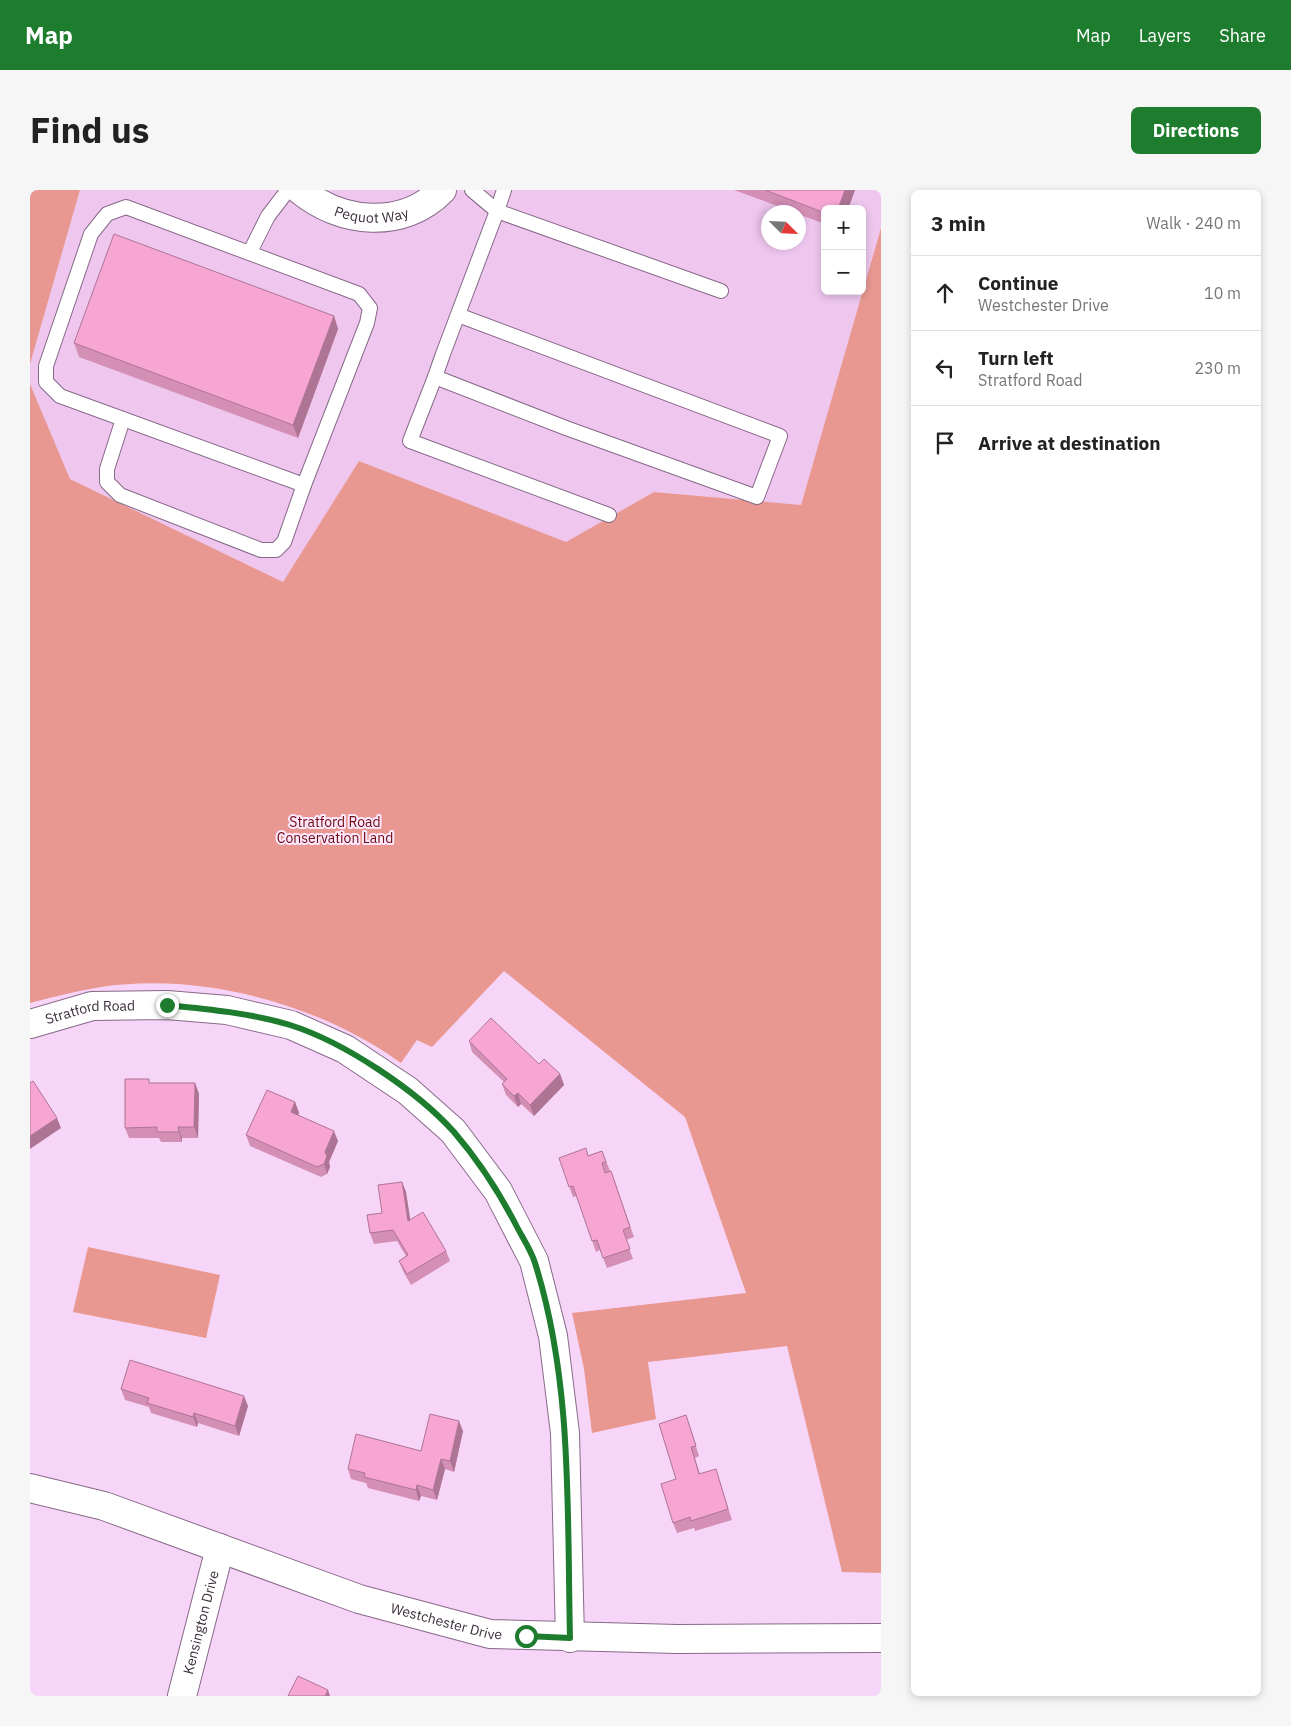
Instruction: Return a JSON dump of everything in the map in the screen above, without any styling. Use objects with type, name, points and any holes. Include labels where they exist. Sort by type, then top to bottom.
[{"type":"street","name":"Pequot Way","points":[[300,190],[314,202],[337,212],[360,218],[386,218],[411,211],[434,198],[442,190]]},
{"type":"street","name":"Stratford Road","points":[[30,1024],[92,1006],[167,1005],[226,1010],[291,1025],[345,1049],[408,1091],[453,1131],[498,1191],[534,1261],[553,1336],[565,1433],[570,1638]]},
{"type":"street","name":"Westchester Drive","points":[[30,1488],[104,1506],[359,1599],[490,1634],[570,1638],[881,1638]]},
{"type":"street","name":"Kensington Drive","points":[[182,1696],[220,1548]]},
{"type":"lane","points":[[250,252],[268,216],[288,190]]},
{"type":"lane","points":[[472,190],[497,212],[721,291]]},
{"type":"lane","points":[[504,190],[410,441],[609,515]]},
{"type":"lane","points":[[123,419],[107,469],[107,482],[120,495],[261,550],[276,550],[284,542],[367,323],[370,308],[359,294],[126,207],[107,214],[91,234],[46,366],[46,382],[60,396],[304,485]]},
{"type":"lane","points":[[435,377],[566,428],[757,497],[780,436],[458,315]]},
{"type":"shaded area","points":[[80,190],[881,190],[881,228],[866,280],[866,205],[821,205],[821,295],[862,295],[801,505],[654,492],[566,542],[359,461],[283,582],[70,479],[30,384],[30,364]]},
{"type":"green space","points":[[30,190],[80,190],[30,364]]},
{"type":"green space","name":"Stratford Road Conservation Land","points":[[881,228],[881,1573],[842,1572],[787,1346],[648,1362],[656,1419],[592,1433],[584,1369],[572,1313],[746,1293],[685,1117],[504,971],[432,1047],[417,1040],[401,1063],[369,1042],[334,1024],[297,1009],[258,997],[219,989],[179,984],[140,984],[101,987],[30,1003],[30,384],[70,479],[283,582],[359,461],[566,542],[654,492],[801,505],[862,295],[866,295],[866,280]]},
{"type":"green space","points":[[88,1247],[220,1275],[206,1338],[73,1312]]},
{"type":"building","points":[[765,190],[845,190],[839,205],[821,205],[821,211]]},
{"type":"building","points":[[114,234],[334,316],[293,425],[74,343]]},
{"type":"building","points":[[491,1018],[539,1064],[544,1059],[560,1074],[530,1105],[518,1093],[514,1096],[502,1084],[507,1079],[469,1041]]},
{"type":"building","points":[[125,1079],[149,1079],[149,1083],[195,1083],[194,1127],[178,1127],[179,1132],[157,1132],[157,1127],[125,1128]]},
{"type":"building","points":[[33,1081],[57,1118],[30,1136],[30,1083]]},
{"type":"building","points":[[267,1090],[295,1102],[291,1112],[334,1131],[325,1152],[327,1156],[324,1164],[317,1167],[246,1135]]},
{"type":"building","points":[[586,1148],[588,1156],[602,1151],[606,1162],[602,1163],[605,1173],[611,1171],[630,1227],[623,1230],[630,1249],[603,1258],[597,1240],[592,1241],[573,1186],[569,1187],[559,1158]]},
{"type":"building","points":[[402,1182],[408,1221],[423,1212],[446,1251],[407,1274],[399,1261],[408,1255],[393,1230],[370,1233],[367,1215],[382,1213],[378,1185]]},
{"type":"building","points":[[130,1360],[244,1396],[235,1426],[194,1413],[193,1417],[147,1403],[149,1398],[121,1389]]},
{"type":"building","points":[[430,1414],[459,1421],[450,1461],[441,1459],[433,1490],[417,1485],[416,1490],[364,1477],[365,1473],[348,1469],[356,1434],[421,1451]]},
{"type":"building","points":[[686,1415],[696,1446],[691,1447],[699,1474],[716,1469],[728,1509],[691,1521],[690,1517],[673,1523],[661,1484],[676,1479],[659,1424]]},
{"type":"building","points":[[298,1676],[328,1690],[325,1696],[288,1696]]},
{"type":"route","points":[[167,1005],[226,1010],[291,1025],[345,1049],[408,1091],[453,1131],[498,1191],[534,1261],[553,1336],[565,1433],[570,1638],[526,1636]]}]
